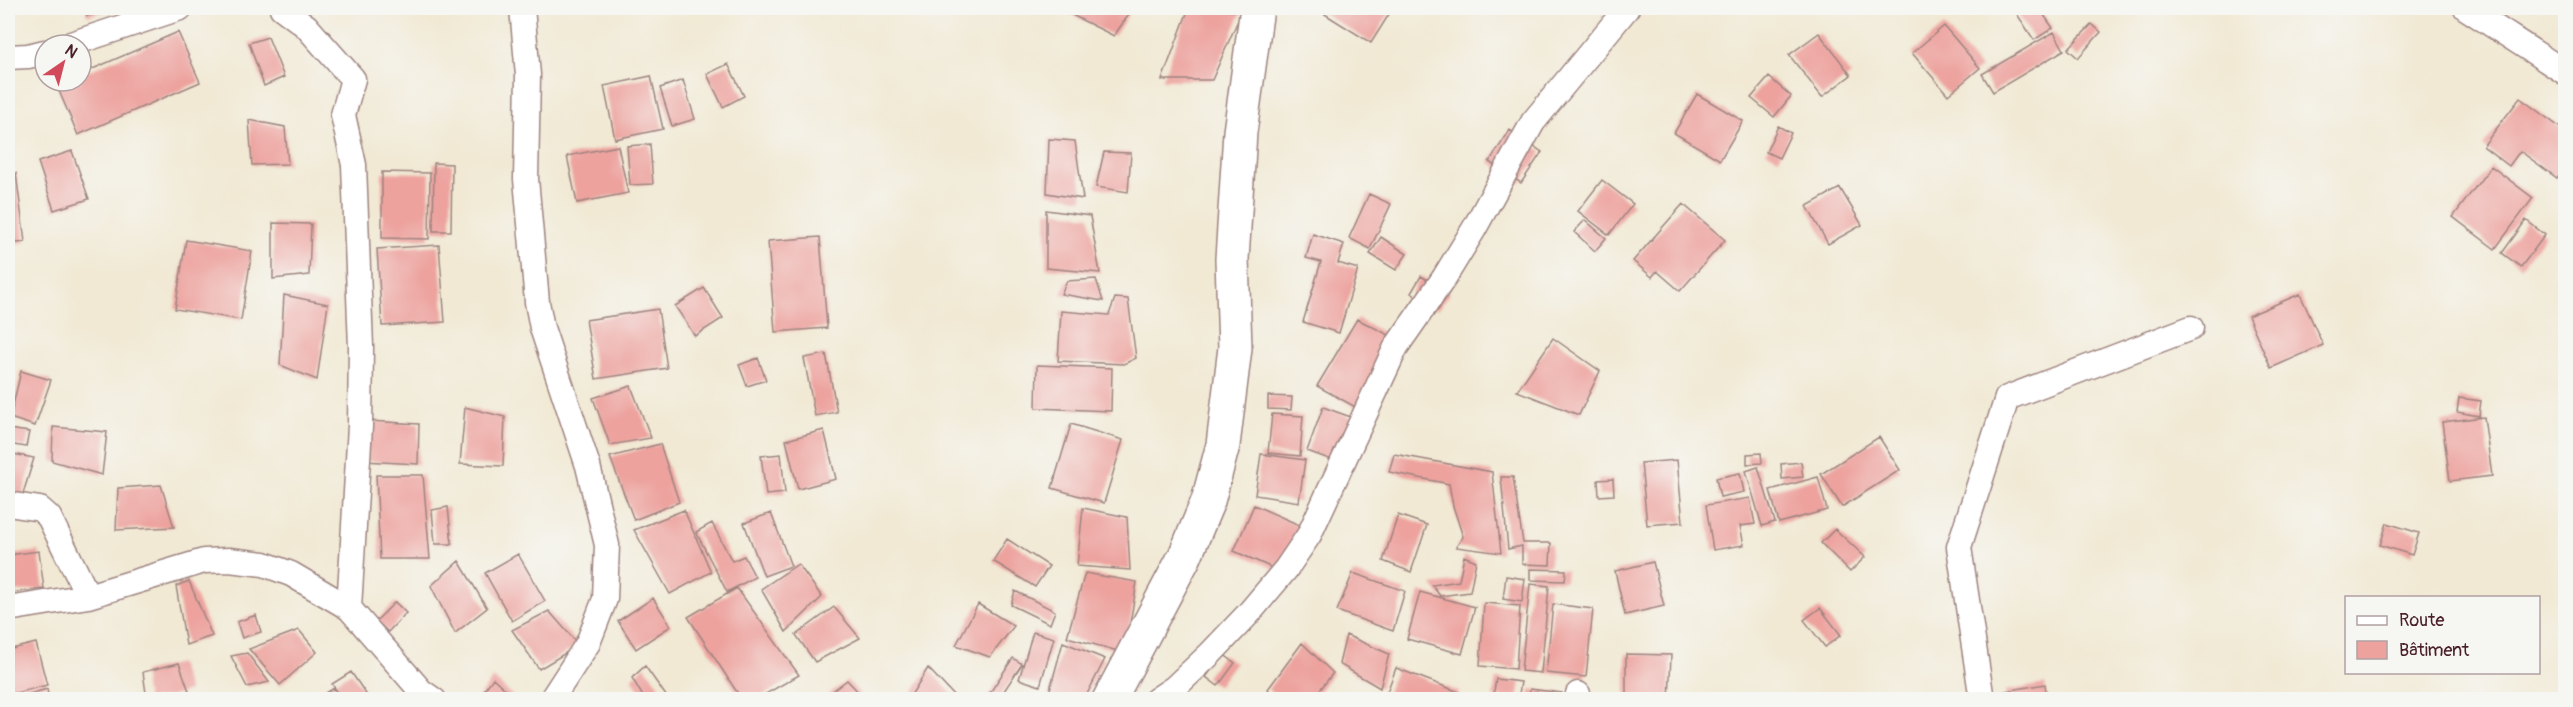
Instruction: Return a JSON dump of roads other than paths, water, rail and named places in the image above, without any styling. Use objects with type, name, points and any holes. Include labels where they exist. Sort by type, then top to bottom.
[{"type":"street","points":[[93,37],[180,8]]},
{"type":"street","points":[[282,8],[306,26],[353,79],[343,115],[354,165],[361,347],[360,426],[349,608]]},
{"type":"street","points":[[522,8],[528,75],[526,179],[537,302],[542,328],[588,466],[607,545],[605,599],[588,643],[551,699]]},
{"type":"street","points":[[1109,699],[1185,556],[1208,501],[1223,445],[1235,348],[1232,258],[1240,132],[1257,8]]},
{"type":"street","points":[[1156,699],[1174,688],[1218,646],[1250,613],[1286,569],[1309,535],[1396,347],[1444,278],[1474,229],[1533,122],[1627,8]]},
{"type":"street","points":[[2466,8],[2565,73]]},
{"type":"street","points":[[8,57],[33,55]]},
{"type":"street","points":[[1982,699],[1959,547],[2007,398],[2191,328]]},
{"type":"street","points":[[8,504],[40,509],[49,517],[88,596]]},
{"type":"street","points":[[8,609],[88,596],[204,561],[229,560],[264,564],[291,574],[349,608],[421,697]]}]
